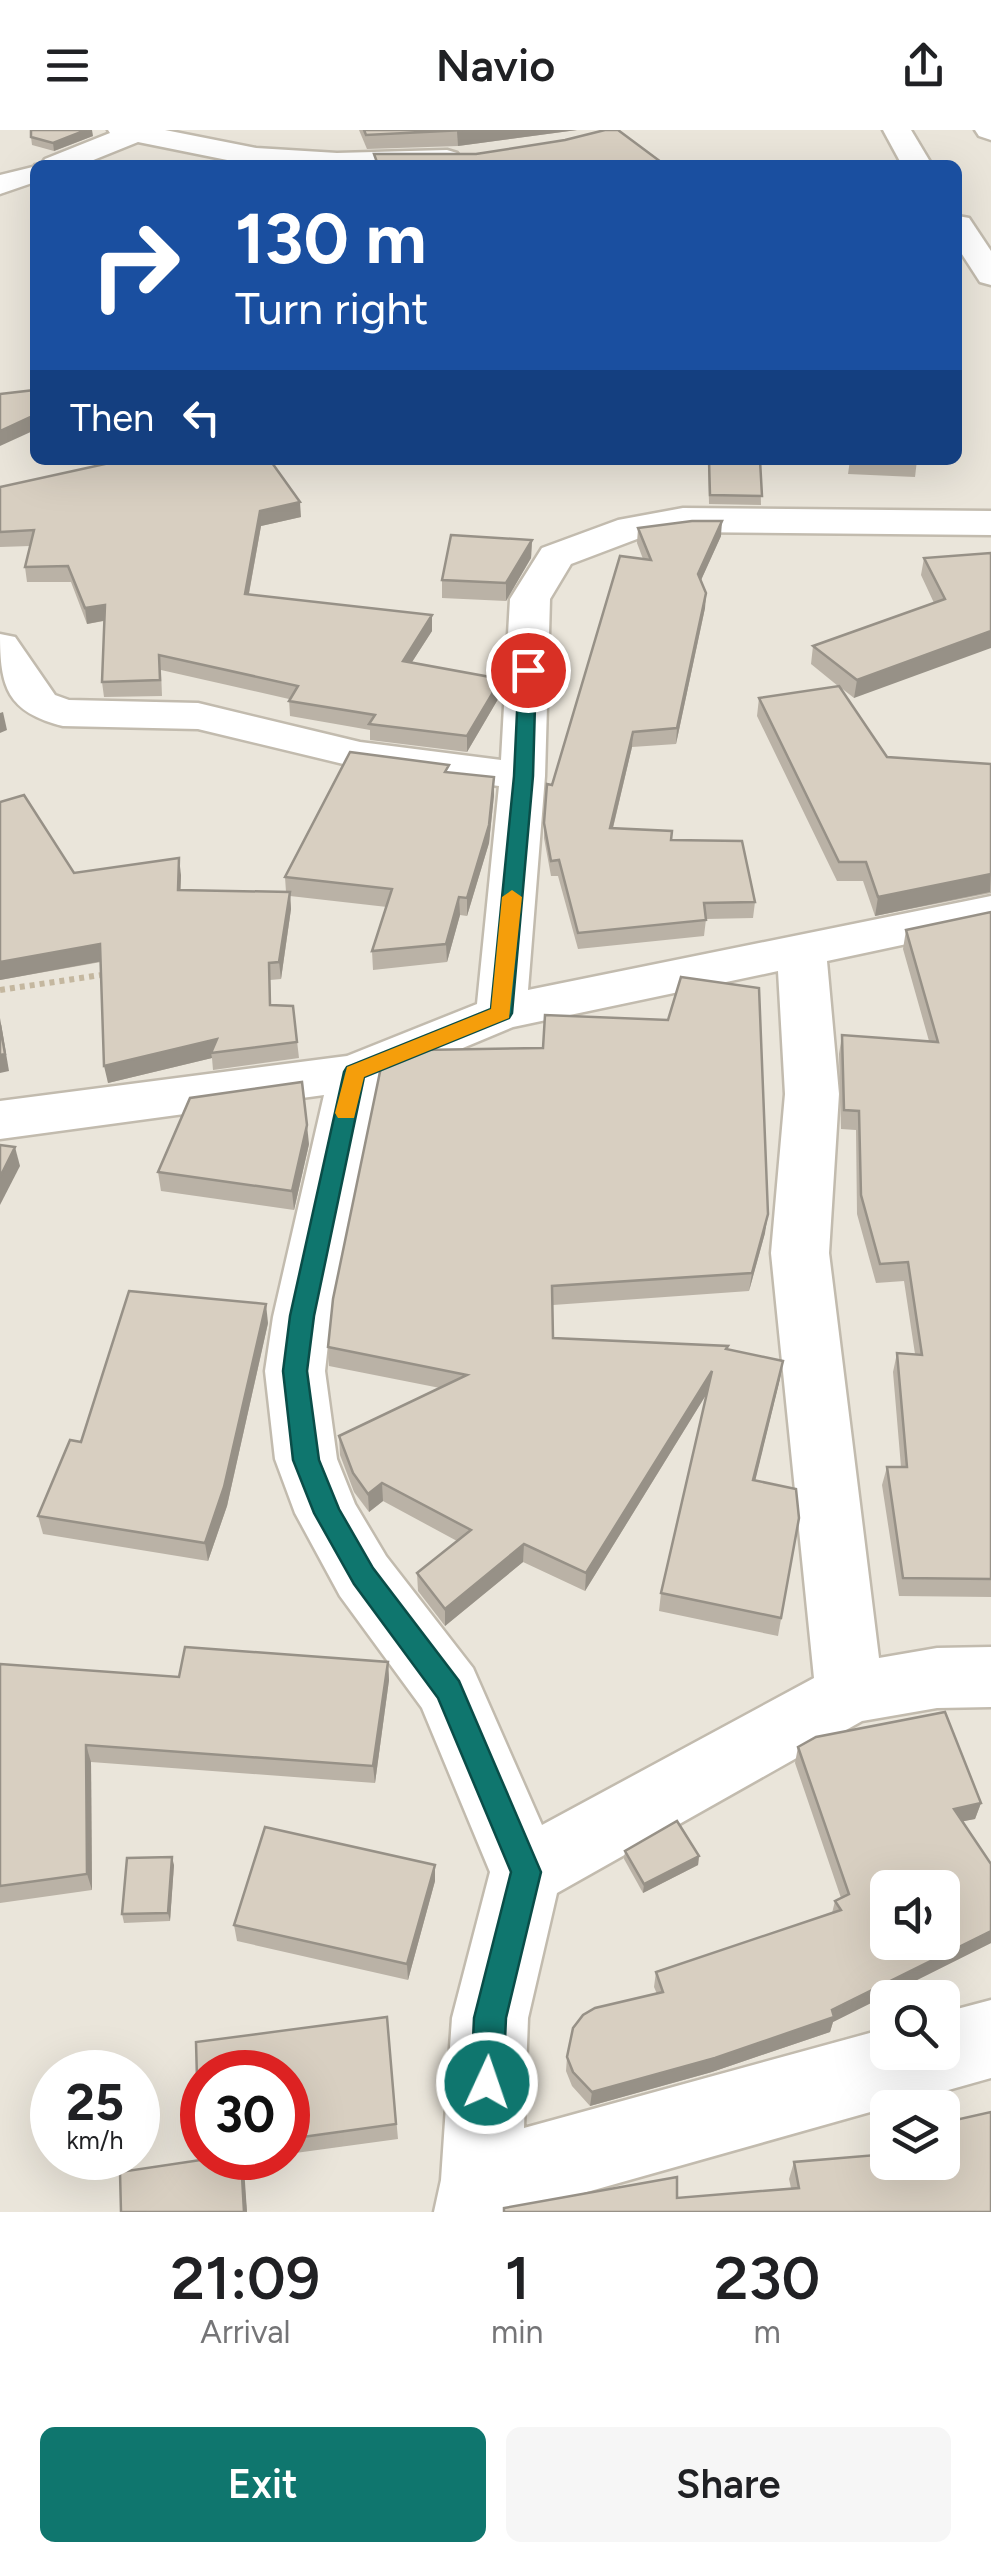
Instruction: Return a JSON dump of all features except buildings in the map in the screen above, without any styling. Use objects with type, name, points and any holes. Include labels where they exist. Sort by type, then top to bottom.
[{"type":"street","points":[[897,130],[914,160]]},
{"type":"street","points":[[66,160],[129,131],[256,156],[308,160]]},
{"type":"street","points":[[351,160],[472,156]]},
{"type":"street","points":[[0,185],[30,174]]},
{"type":"street","points":[[962,231],[991,275]]},
{"type":"street","points":[[502,1013],[523,776],[530,599],[556,556],[632,528],[682,520],[991,523]]},
{"type":"street","points":[[0,646],[40,704],[63,713],[198,716],[360,756],[523,776]]},
{"type":"street","points":[[0,1120],[354,1072],[502,1013],[991,911]]},
{"type":"street","points":[[802,952],[812,1094],[800,1253],[850,1693]]},
{"type":"street","points":[[354,1072],[295,1371],[306,1460],[327,1513],[363,1576],[449,1690],[526,1872],[490,2018],[478,2196],[884,2070]]},
{"type":"street","points":[[526,1872],[850,1693],[938,1678],[991,1678]]},
{"type":"street","points":[[960,2047],[991,2039]]},
{"type":"path","points":[[0,990],[120,972]]},
{"type":"shaded area","points":[[0,130],[991,130],[991,2212],[0,2212]]},
{"type":"slow traffic","points":[[346,1113],[354,1072],[502,1013],[512,897]]},
{"type":"route","points":[[487,2083],[490,2018],[526,1872],[449,1690],[363,1576],[327,1513],[306,1460],[295,1371],[302,1316],[354,1072],[502,1013],[523,776],[528,670]]}]
